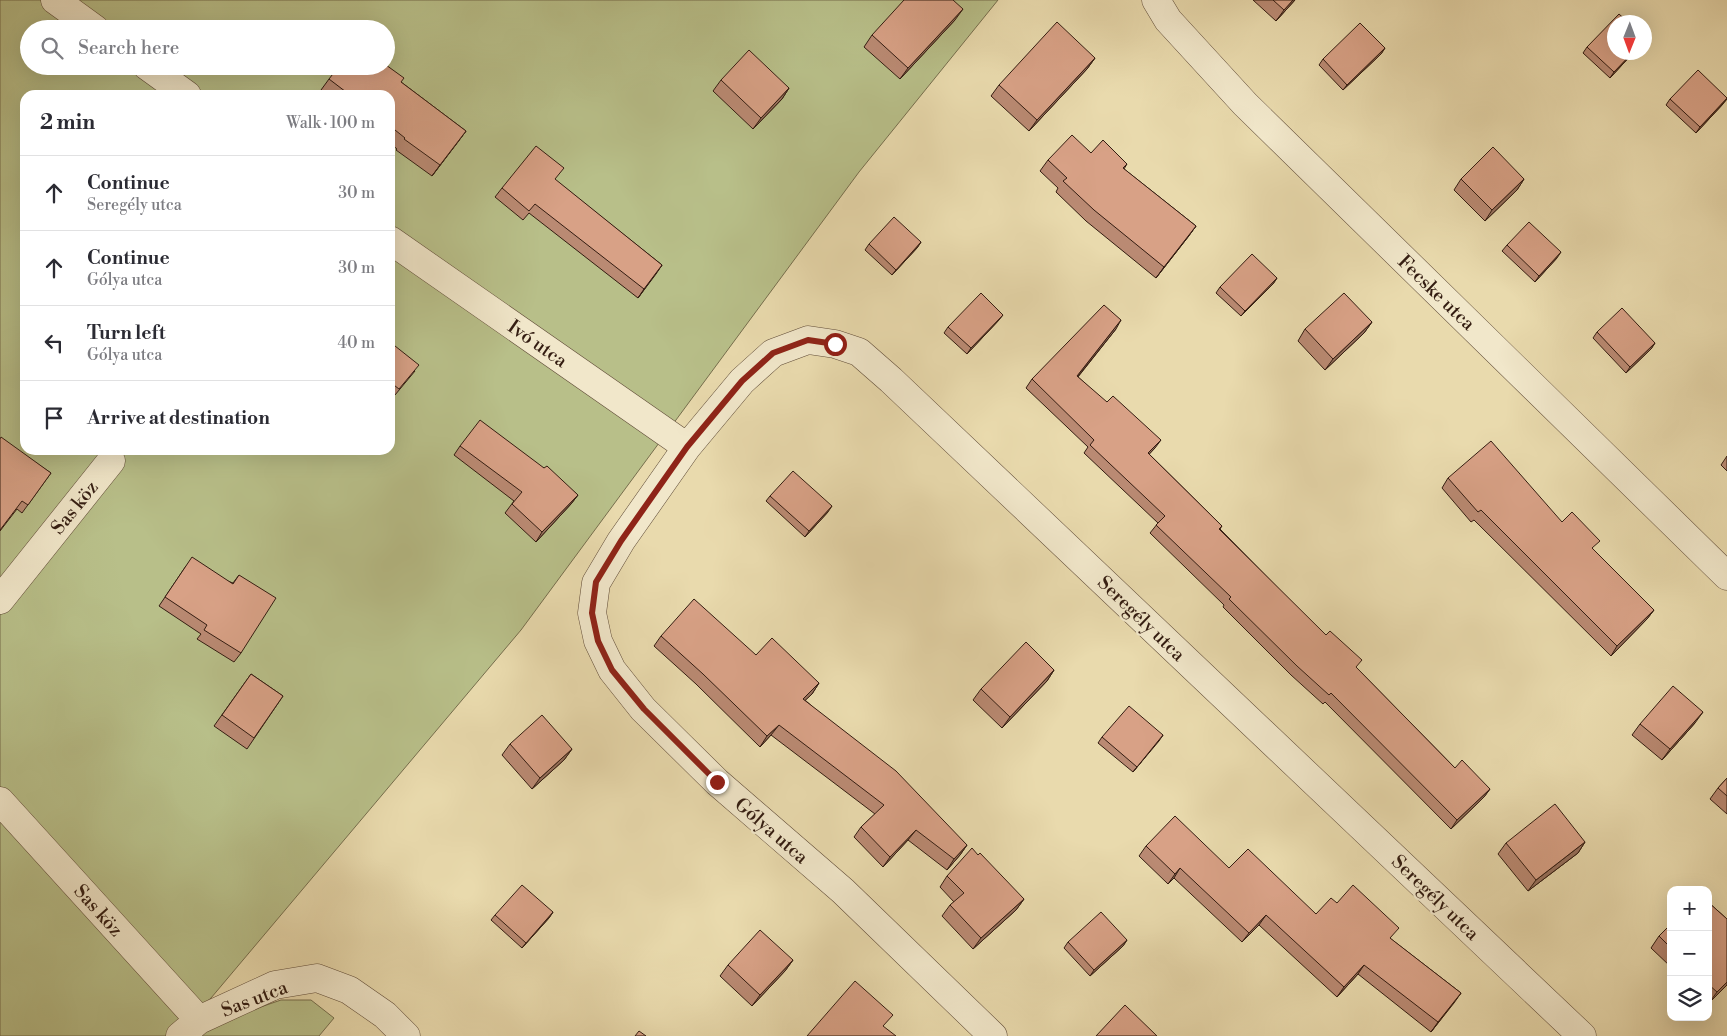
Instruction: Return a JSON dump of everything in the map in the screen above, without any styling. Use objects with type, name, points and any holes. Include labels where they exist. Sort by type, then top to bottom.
[{"type":"street","points":[[54,0],[82,20]]},
{"type":"street","name":"Fecske utca","points":[[1156,0],[1168,20],[1245,104],[1727,576]]},
{"type":"street","points":[[160,75],[181,90]]},
{"type":"street","name":"Ivó utca","points":[[395,243],[687,447]]},
{"type":"street","name":"Seregély utca","points":[[687,447],[742,381],[773,353],[808,340],[835,344],[859,352],[891,380],[1582,1036]]},
{"type":"street","name":"Gólya utca","points":[[687,447],[621,541],[596,582],[592,613],[598,641],[612,670],[644,709],[717,782],[843,891],[993,1036]]},
{"type":"street","name":"Sas köz","points":[[0,600],[111,461]]},
{"type":"street","name":"Sas köz","points":[[0,800],[189,1028]]},
{"type":"street","name":"Sas utca","points":[[189,1028],[275,985],[316,978],[349,990],[385,1015],[406,1036]]},
{"type":"green space","points":[[0,0],[998,0],[859,172],[521,630],[211,998],[168,1036],[0,1036]]},
{"type":"green space","points":[[281,1000],[311,1000],[334,1018],[319,1036],[200,1036],[223,1020]]},
{"type":"building","points":[[904,0],[953,0],[963,9],[908,68],[872,35]]},
{"type":"building","points":[[1273,0],[1293,0],[1284,10]]},
{"type":"building","points":[[1057,22],[1095,58],[1037,120],[999,85]]},
{"type":"building","points":[[1360,23],[1385,48],[1347,85],[1323,59]]},
{"type":"building","points":[[1607,26],[1607,60],[1625,60],[1614,72],[1587,47]]},
{"type":"building","points":[[749,50],[789,88],[761,118],[721,80]]},
{"type":"building","points":[[1698,70],[1727,98],[1700,127],[1670,99]]},
{"type":"building","points":[[395,72],[404,78],[401,82],[466,131],[440,165],[404,139],[395,130],[395,90],[343,90],[329,79],[332,75],[395,75]]},
{"type":"building","points":[[1072,135],[1091,153],[1103,140],[1127,164],[1123,168],[1196,226],[1164,267],[1094,210],[1063,181],[1067,178],[1048,160]]},
{"type":"building","points":[[536,146],[564,168],[555,179],[662,265],[644,289],[535,204],[529,211],[502,188]]},
{"type":"building","points":[[1493,147],[1524,179],[1492,210],[1461,179]]},
{"type":"building","points":[[894,217],[921,242],[896,270],[869,244]]},
{"type":"building","points":[[1529,222],[1561,252],[1539,276],[1507,245]]},
{"type":"building","points":[[1252,254],[1277,278],[1245,311],[1220,287]]},
{"type":"building","points":[[981,293],[1003,315],[971,348],[948,327]]},
{"type":"building","points":[[1344,293],[1372,322],[1333,359],[1305,329]]},
{"type":"building","points":[[1104,305],[1121,320],[1077,376],[1107,402],[1113,396],[1161,440],[1148,453],[1222,526],[1219,529],[1326,635],[1330,631],[1362,660],[1356,667],[1455,768],[1462,760],[1490,789],[1457,820],[1331,693],[1329,695],[1297,666],[1229,599],[1231,597],[1156,525],[1165,516],[1090,445],[1094,440],[1032,379]]},
{"type":"building","points":[[1622,308],[1655,343],[1630,367],[1597,332]]},
{"type":"building","points":[[395,346],[419,365],[399,389],[395,386]]},
{"type":"building","points":[[480,420],[544,468],[547,466],[578,495],[542,532],[512,504],[522,492],[460,446]]},
{"type":"building","points":[[1,437],[20,451],[20,455],[26,455],[51,473],[28,505],[22,501],[0,530]]},
{"type":"building","points":[[1491,441],[1562,522],[1572,512],[1600,541],[1592,548],[1654,610],[1617,646],[1481,510],[1478,512],[1448,478]]},
{"type":"building","points":[[793,471],[832,506],[809,531],[770,496]]},
{"type":"building","points":[[192,557],[233,584],[239,575],[276,598],[241,653],[204,630],[207,625],[165,597]]},
{"type":"building","points":[[694,599],[756,655],[772,638],[819,683],[803,699],[896,771],[967,845],[954,859],[916,830],[890,857],[861,827],[884,805],[779,725],[767,736],[661,636]]},
{"type":"building","points":[[1026,642],[1054,670],[1010,717],[981,689]]},
{"type":"building","points":[[251,674],[283,696],[254,738],[222,715]]},
{"type":"building","points":[[1673,686],[1703,712],[1670,749],[1640,724]]},
{"type":"building","points":[[1129,706],[1163,735],[1137,767],[1102,737]]},
{"type":"building","points":[[542,715],[572,749],[540,778],[510,744]]},
{"type":"building","points":[[1727,778],[1727,796],[1718,788]]},
{"type":"building","points":[[1555,804],[1585,842],[1536,880],[1506,843]]},
{"type":"building","points":[[1175,816],[1229,868],[1248,849],[1316,914],[1331,898],[1337,903],[1353,885],[1399,928],[1390,938],[1461,993],[1438,1022],[1364,965],[1344,987],[1266,915],[1249,933],[1180,868],[1175,874],[1146,846]]},
{"type":"building","points":[[972,848],[978,855],[980,853],[1024,899],[981,938],[950,905],[964,893],[947,876]]},
{"type":"building","points":[[522,885],[553,912],[526,943],[495,915]]},
{"type":"building","points":[[1712,906],[1727,919],[1727,982],[1717,992],[1712,988]]},
{"type":"building","points":[[1101,912],[1127,940],[1094,970],[1068,942]]},
{"type":"building","points":[[1667,928],[1667,944],[1659,936]]},
{"type":"building","points":[[760,930],[793,960],[760,995],[728,965]]},
{"type":"building","points":[[855,981],[893,1015],[883,1026],[896,1036],[807,1036]]},
{"type":"building","points":[[1125,1005],[1157,1036],[1096,1036]]},
{"type":"building","points":[[639,1031],[646,1036],[635,1036]]},
{"type":"route","points":[[717,782],[644,709],[612,670],[598,641],[592,613],[596,582],[621,541],[687,447],[742,381],[773,353],[808,340],[835,344]]}]
